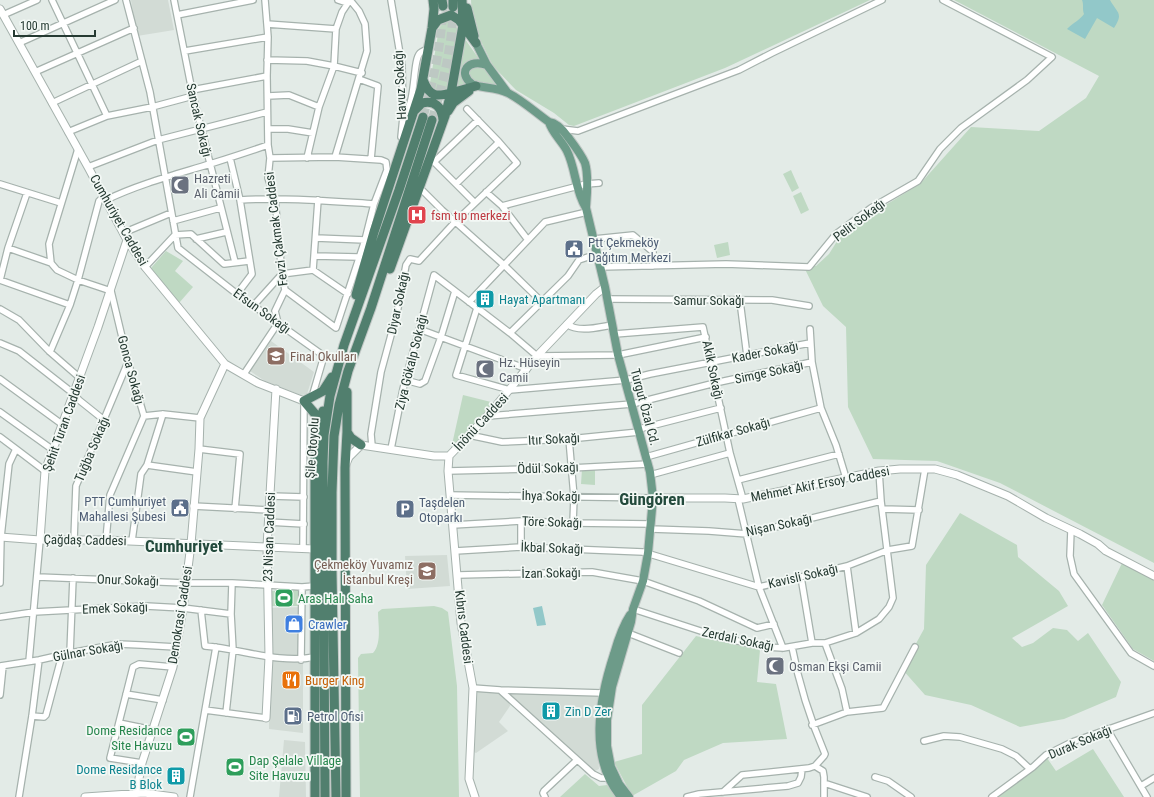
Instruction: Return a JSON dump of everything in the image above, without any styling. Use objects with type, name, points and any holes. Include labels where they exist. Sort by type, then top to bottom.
[{"type":"highway","points":[[354,317],[358,288],[372,239],[423,80],[432,28],[433,0]]},
{"type":"highway","points":[[366,323],[380,294],[396,253],[446,116],[463,25],[462,0]]},
{"type":"highway","points":[[466,0],[476,43]]},
{"type":"highway","points":[[432,28],[438,20],[451,15],[456,17],[476,43]]},
{"type":"highway","points":[[423,80],[427,90],[432,94],[442,96],[476,86]]},
{"type":"highway","points":[[446,116],[453,103],[476,86]]},
{"type":"highway","points":[[413,111],[422,103],[428,102],[436,104],[442,112],[442,127]]},
{"type":"highway","name":"Şile Otoyolu","points":[[325,797],[323,529],[324,435],[330,396],[338,365],[423,117]]},
{"type":"highway","name":"Şile Otoyolu","points":[[336,797],[332,573],[334,436],[339,405],[348,371],[366,323],[432,120]]},
{"type":"highway","points":[[324,435],[308,399],[322,391],[327,386],[338,365]]},
{"type":"highway","points":[[346,797],[344,468],[347,432],[346,400],[348,371]]},
{"type":"highway","points":[[315,797],[315,460],[319,423],[330,396]]},
{"type":"highway","points":[[347,432],[351,438],[361,444]]},
{"type":"main road","points":[[476,43],[487,65],[508,93]]},
{"type":"main road","points":[[487,65],[480,62],[474,62],[469,65],[466,70],[468,80],[476,86],[496,88],[508,93]]},
{"type":"main road","name":"Turgut Özal Cd.","points":[[508,93],[549,122],[553,122],[561,129],[572,143],[585,163],[586,210]]},
{"type":"main road","name":"Turgut Özal Cd.","points":[[549,122],[550,127],[567,151],[577,186],[586,210],[608,299],[618,355],[626,380],[650,475],[653,498],[648,553],[643,581],[632,611]]},
{"type":"main road","points":[[621,797],[612,777],[606,734],[612,687],[628,633],[632,611]]},
{"type":"main road","points":[[629,797],[605,769],[600,746],[600,720],[603,693],[609,668],[623,625],[632,611]]},
{"type":"street","points":[[2,12],[37,0]]},
{"type":"street","points":[[52,0],[107,116]]},
{"type":"street","points":[[18,43],[115,0]]},
{"type":"street","name":"Efsun Sokağı","points":[[126,0],[152,107],[178,248],[238,294],[324,356],[308,399]]},
{"type":"street","name":"Sancak Sokağı","points":[[174,0],[193,96],[234,262]]},
{"type":"street","points":[[177,15],[252,0]]},
{"type":"street","name":"Fevzi Çakmak Caddesi","points":[[266,0],[268,37],[267,112],[270,158],[268,178],[275,200],[282,274],[285,290],[275,311],[278,322]]},
{"type":"street","points":[[335,157],[368,52],[365,24],[359,11],[349,1],[338,0]]},
{"type":"street","name":"Havuz Sokağı","points":[[384,161],[394,160],[403,132],[402,66],[391,0]]},
{"type":"street","points":[[561,129],[578,131],[739,70],[882,0]]},
{"type":"street","name":"Pelit Sokağı","points":[[600,267],[726,264],[809,268],[836,234],[871,208],[918,181],[940,149],[961,128],[1027,80],[1052,57],[943,0]]},
{"type":"street","points":[[307,158],[319,107],[334,66],[336,29],[342,12],[349,1]]},
{"type":"street","name":"Cumhuriyet Caddesi","points":[[2,12],[123,233],[145,267],[225,364],[258,383],[308,399]]},
{"type":"street","points":[[267,24],[336,29]]},
{"type":"street","points":[[35,72],[134,28]]},
{"type":"street","points":[[185,51],[268,37]]},
{"type":"street","points":[[403,117],[409,108],[417,59],[420,53],[429,48]]},
{"type":"street","points":[[267,60],[307,61],[362,73]]},
{"type":"street","points":[[52,103],[142,61]]},
{"type":"street","points":[[192,90],[267,76]]},
{"type":"street","points":[[359,79],[378,86],[371,159]]},
{"type":"street","points":[[268,96],[288,95],[319,107]]},
{"type":"street","points":[[68,132],[107,116],[152,107],[193,96]]},
{"type":"street","name":"Diyar Sokağı","points":[[372,446],[371,434],[381,372],[397,313],[406,265],[410,260],[419,261],[455,222],[517,163],[467,109]]},
{"type":"street","points":[[88,167],[158,140],[267,112]]},
{"type":"street","points":[[475,203],[457,183],[434,162],[478,120]]},
{"type":"street","points":[[268,129],[288,129],[313,133]]},
{"type":"street","points":[[572,143],[578,131]]},
{"type":"street","points":[[457,183],[499,142]]},
{"type":"street","points":[[50,352],[70,306],[99,201],[164,177],[230,158],[268,145]]},
{"type":"street","points":[[51,263],[49,244],[78,149]]},
{"type":"street","points":[[270,158],[335,157],[371,159],[384,161],[387,170],[374,204],[365,240],[358,257],[348,294],[336,328],[285,290]]},
{"type":"street","points":[[230,158],[240,200],[252,274],[238,294]]},
{"type":"street","points":[[502,206],[577,186],[599,183]]},
{"type":"street","points":[[0,184],[61,203]]},
{"type":"street","points":[[423,191],[542,302]]},
{"type":"street","points":[[486,192],[502,206],[528,240]]},
{"type":"street","points":[[26,193],[8,248],[0,280],[70,306]]},
{"type":"street","points":[[240,200],[318,200],[374,204]]},
{"type":"street","points":[[313,270],[318,200]]},
{"type":"street","points":[[173,221],[220,208]]},
{"type":"street","points":[[469,302],[545,222],[586,210]]},
{"type":"street","points":[[123,233],[171,213]]},
{"type":"street","points":[[196,239],[226,232]]},
{"type":"street","points":[[145,267],[175,235],[191,234],[224,264],[249,261]]},
{"type":"street","points":[[594,239],[633,236],[653,252],[653,266]]},
{"type":"street","points":[[316,238],[365,240]]},
{"type":"street","name":"Şehit Turan Caddesi","points":[[29,661],[38,577],[45,471],[111,291],[127,240]]},
{"type":"street","points":[[8,248],[51,263],[57,270],[78,280],[111,291]]},
{"type":"street","points":[[510,333],[568,276],[579,260],[597,254]]},
{"type":"street","points":[[315,256],[358,257]]},
{"type":"street","points":[[254,305],[282,274],[313,270],[348,294]]},
{"type":"street","name":"Ziya Gökalp Sokağı","points":[[391,449],[405,380],[434,275],[455,291]]},
{"type":"street","name":"İnönü Caddesi","points":[[361,444],[434,456],[449,456],[488,416],[537,356],[596,294],[605,287]]},
{"type":"street","name":"Gonca Sokağı","points":[[111,291],[128,362],[144,416],[163,414],[200,418]]},
{"type":"street","points":[[405,380],[420,384],[424,382],[441,337],[455,291],[510,333],[537,356],[618,355],[706,337]]},
{"type":"street","name":"Samur Sokağı","points":[[608,299],[772,300],[809,306]]},
{"type":"street","points":[[740,301],[747,356]]},
{"type":"street","points":[[477,308],[456,375],[510,390]]},
{"type":"street","points":[[0,309],[18,320],[50,352],[80,378]]},
{"type":"street","points":[[244,374],[278,322]]},
{"type":"street","points":[[567,324],[571,327],[585,328],[612,325]]},
{"type":"street","name":"Akik Sokağı","points":[[615,334],[704,327],[730,453],[738,480],[747,534],[759,587],[783,648]]},
{"type":"street","points":[[419,329],[527,369]]},
{"type":"street","points":[[810,329],[812,362],[820,408],[839,454],[846,478]]},
{"type":"street","points":[[0,343],[19,351],[74,394],[79,400],[104,420]]},
{"type":"street","name":"Kader Sokağı","points":[[510,390],[626,380],[810,343]]},
{"type":"street","name":"Tuğba Sokağı","points":[[74,540],[76,486],[128,362]]},
{"type":"street","name":"Simge Sokağı","points":[[488,416],[632,404],[715,383],[812,362]]},
{"type":"street","name":"Demokrasi Caddesi","points":[[136,794],[142,763],[173,667],[183,608],[191,544],[199,449],[200,418],[225,364]]},
{"type":"street","points":[[0,379],[63,425]]},
{"type":"street","name":"23 Nisan Caddesi","points":[[205,710],[266,718],[269,657],[267,547],[276,389]]},
{"type":"street","points":[[303,548],[308,399]]},
{"type":"street","name":"Itır Sokağı","points":[[469,435],[502,442],[569,440],[639,430],[721,408]]},
{"type":"street","name":"Zülfikar Sokağı","points":[[647,460],[726,434],[820,408]]},
{"type":"street","points":[[0,412],[53,450]]},
{"type":"street","points":[[132,541],[141,474],[147,465],[163,414]]},
{"type":"street","points":[[106,540],[110,495],[144,416]]},
{"type":"street","points":[[0,437],[45,471]]},
{"type":"street","points":[[569,440],[574,496],[574,523]]},
{"type":"street","points":[[344,468],[349,457],[361,444]]},
{"type":"street","points":[[0,583],[1,537],[8,464],[16,449]]},
{"type":"street","points":[[199,449],[240,454],[235,509]]},
{"type":"street","points":[[650,475],[730,453]]},
{"type":"street","points":[[738,480],[839,454]]},
{"type":"street","name":"Kıbrıs Caddesi","points":[[449,456],[448,470],[461,623],[473,688],[469,779],[475,797]]},
{"type":"street","name":"Ödül Sokağı","points":[[448,470],[571,468],[647,460]]},
{"type":"street","points":[[147,465],[197,472]]},
{"type":"street","points":[[883,509],[919,510],[925,469]]},
{"type":"street","name":"Mehmet Akif Ersoy Caddesi","points":[[653,498],[741,499],[879,471],[935,469],[957,475],[1008,496],[1154,576]]},
{"type":"street","name":"Zerdali Sokağı","points":[[632,611],[719,637],[766,647],[783,648],[812,643],[825,643],[856,633],[879,619],[889,607],[893,598],[881,501],[879,471]]},
{"type":"street","name":"İhya Sokağı","points":[[450,495],[653,498]]},
{"type":"street","points":[[270,496],[304,497]]},
{"type":"street","name":"Nişan Sokağı","points":[[651,526],[747,534],[881,501]]},
{"type":"street","points":[[193,506],[269,510]]},
{"type":"street","name":"Kavisli Sokağı","points":[[648,553],[759,587],[847,566],[888,550],[912,546],[919,510]]},
{"type":"street","points":[[521,521],[521,547]]},
{"type":"street","name":"Töre Sokağı","points":[[453,525],[521,521],[651,526]]},
{"type":"street","points":[[268,522],[304,524]]},
{"type":"street","points":[[1071,530],[1070,556],[1074,574],[1131,653],[1154,666]]},
{"type":"street","name":"Çağdaş Caddesi","points":[[1,537],[40,540],[106,540],[314,549]]},
{"type":"street","name":"İkbal Sokağı","points":[[455,551],[521,547],[648,553]]},
{"type":"street","points":[[847,566],[856,633]]},
{"type":"street","name":"İzan Sokağı","points":[[458,574],[592,572],[643,581],[699,601],[756,628],[774,624]]},
{"type":"street","name":"Onur Sokağı","points":[[38,577],[185,583],[232,583],[302,587],[314,586]]},
{"type":"street","points":[[801,577],[812,643]]},
{"type":"street","points":[[70,653],[73,578]]},
{"type":"street","points":[[226,713],[233,650],[231,614],[232,583]]},
{"type":"street","points":[[301,660],[302,587]]},
{"type":"street","name":"Emek Sokağı","points":[[0,617],[34,612],[146,606],[183,608],[231,614]]},
{"type":"street","points":[[200,610],[205,646],[269,657],[301,660],[315,657]]},
{"type":"street","points":[[628,633],[679,653]]},
{"type":"street","points":[[825,643],[842,689],[847,712]]},
{"type":"street","name":"Gülnar Sokağı","points":[[2,666],[118,644],[176,647]]},
{"type":"street","points":[[812,725],[847,712],[883,708],[915,646]]},
{"type":"street","points":[[190,797],[216,647]]},
{"type":"street","points":[[723,792],[742,775],[802,769],[815,766],[824,754],[812,725],[800,686],[792,647]]},
{"type":"street","points":[[32,716],[44,717],[46,715],[62,655]]},
{"type":"street","points":[[19,797],[39,660]]},
{"type":"street","points":[[142,763],[110,758],[133,667],[139,664],[173,667]]},
{"type":"street","points":[[0,695],[2,666]]},
{"type":"street","points":[[473,688],[603,693]]},
{"type":"street","points":[[500,690],[593,774],[601,778],[612,777]]},
{"type":"street","points":[[126,694],[163,700]]},
{"type":"street","name":"Durak Sokağı","points":[[992,797],[1046,755],[1072,742],[1154,713]]},
{"type":"street","points":[[119,723],[153,730]]},
{"type":"street","points":[[1107,729],[1147,797]]},
{"type":"street","points":[[924,741],[944,736],[960,737],[1002,749],[1016,756],[1030,768]]},
{"type":"street","points":[[545,797],[543,793],[546,789],[577,760]]},
{"type":"street","points":[[815,766],[823,771],[824,797]]},
{"type":"street","points":[[687,797],[698,794],[788,786],[798,783],[801,777],[802,769]]},
{"type":"street","points":[[875,777],[888,781],[911,797]]},
{"type":"street","points":[[1141,786],[1154,778]]},
{"type":"street","points":[[824,783],[867,797]]},
{"type":"street","points":[[86,797],[136,794],[174,797]]},
{"type":"shaded area","points":[[131,0],[168,0],[174,30],[137,36]]},
{"type":"shaded area","name":"Final Okulları","points":[[271,341],[314,372],[307,394],[301,395],[265,381],[250,371]]},
{"type":"shaded area","name":"Çekmeköy Yuvamız İstanbul Kreşi","points":[[447,555],[450,586],[407,589],[405,556]]},
{"type":"shaded area","points":[[303,607],[303,733],[269,729],[269,608]]},
{"type":"shaded area","points":[[475,690],[600,695],[596,732],[599,769],[591,773],[512,703],[499,722],[508,731],[476,753],[472,751]]},
{"type":"shaded area","points":[[284,740],[305,742],[306,797],[279,797]]},
{"type":"green space","points":[[471,0],[870,0],[725,68],[574,126],[569,125],[554,113],[516,90],[493,66],[472,23]]},
{"type":"green space","points":[[954,0],[1154,0],[1154,563],[1000,483],[937,461],[873,459],[848,407],[846,327],[823,306],[803,265],[816,266],[829,254],[839,238],[861,220],[920,184],[971,127],[1039,131],[1086,98],[1099,76]]},
{"type":"green space","points":[[448,20],[455,25],[458,30],[449,89],[441,93],[433,90],[430,83],[439,28]]},
{"type":"green space","points":[[465,39],[479,59],[471,60],[465,65],[468,85],[456,89]]},
{"type":"green space","points":[[481,66],[498,85],[476,81],[470,76],[469,71],[472,68]]},
{"type":"green space","points":[[791,170],[799,188],[792,192],[783,174]]},
{"type":"green space","points":[[801,192],[809,210],[801,214],[793,196]]},
{"type":"green space","points":[[728,242],[730,255],[717,258],[714,245]]},
{"type":"green space","points":[[166,251],[183,261],[175,271],[193,287],[179,303],[151,268]]},
{"type":"green space","points":[[463,395],[495,403],[451,449]]},
{"type":"green space","points":[[582,469],[595,470],[595,485],[581,484]]},
{"type":"green space","points":[[960,513],[1017,545],[1018,557],[1059,591],[1068,606],[1012,638],[1022,647],[1033,643],[1053,628],[1067,630],[1078,641],[1088,633],[1121,682],[1116,697],[1064,719],[1020,727],[971,705],[925,695],[902,669],[924,629],[926,565]]},
{"type":"green space","points":[[1123,561],[1154,579],[1154,661],[1133,649],[1102,605]]},
{"type":"green space","name":"Aras Halı Saha","points":[[298,590],[298,606],[269,606],[269,591]]},
{"type":"green space","points":[[434,606],[442,608],[448,612],[457,686],[459,797],[360,797],[358,658],[361,654],[373,653],[376,649],[379,639],[378,612],[382,609]]},
{"type":"green space","points":[[696,636],[760,650],[757,682],[776,684],[787,739],[723,743],[684,760],[676,771],[632,796],[614,762],[642,754],[642,705]]},
{"type":"green space","points":[[1093,749],[1124,797],[998,797],[1047,758],[1056,771]]},
{"type":"green space","points":[[585,774],[599,786],[607,785],[616,797],[560,797]]},
{"type":"water","points":[[1082,0],[1110,0],[1119,16],[1114,28],[1097,18],[1085,39],[1067,29],[1084,14]]},
{"type":"water","points":[[542,606],[546,625],[537,626],[533,608]]},
{"type":"tunnel","points":[[423,117],[441,35],[443,6]]},
{"type":"tunnel","points":[[432,120],[446,65],[451,38],[453,10]]},
{"type":"place","name":"Hazreti Ali Camii","points":[[180,185]]},
{"type":"place","name":"fsm tıp merkezi","points":[[417,215]]},
{"type":"place","name":"Ptt Çekmeköy Dağıtım Merkezi","points":[[574,249]]},
{"type":"place","name":"Hayat Apartmanı","points":[[485,299]]},
{"type":"place","name":"Final Okulları","points":[[276,356]]},
{"type":"place","name":"Hz. Hüseyin Camii","points":[[485,369]]},
{"type":"place","name":"PTT Cumhuriyet Mahallesi Şubesi","points":[[180,508]]},
{"type":"place","name":"Taşdelen Otoparkı","points":[[405,509]]},
{"type":"place","name":"Çekmeköy Yuvamız İstanbul Kreşi","points":[[427,571]]},
{"type":"place","name":"Aras Halı Saha","points":[[284,598]]},
{"type":"place","name":"Crawler","points":[[294,624]]},
{"type":"place","name":"Osman Ekşi Camii","points":[[775,666]]},
{"type":"place","name":"Burger King","points":[[291,680]]},
{"type":"place","name":"Zin D Zer","points":[[551,711]]},
{"type":"place","name":"Petrol Ofisi","points":[[293,716]]},
{"type":"place","name":"Dome Residance Site Havuzu","points":[[186,737]]},
{"type":"place","name":"Dap Şelale Village Site Havuzu","points":[[235,767]]},
{"type":"place","name":"Dome Residance B Blok","points":[[176,776]]},
{"type":"district","name":"Güngören","points":[[652,499]]},
{"type":"district","name":"Cumhuriyet","points":[[184,546]]}]
